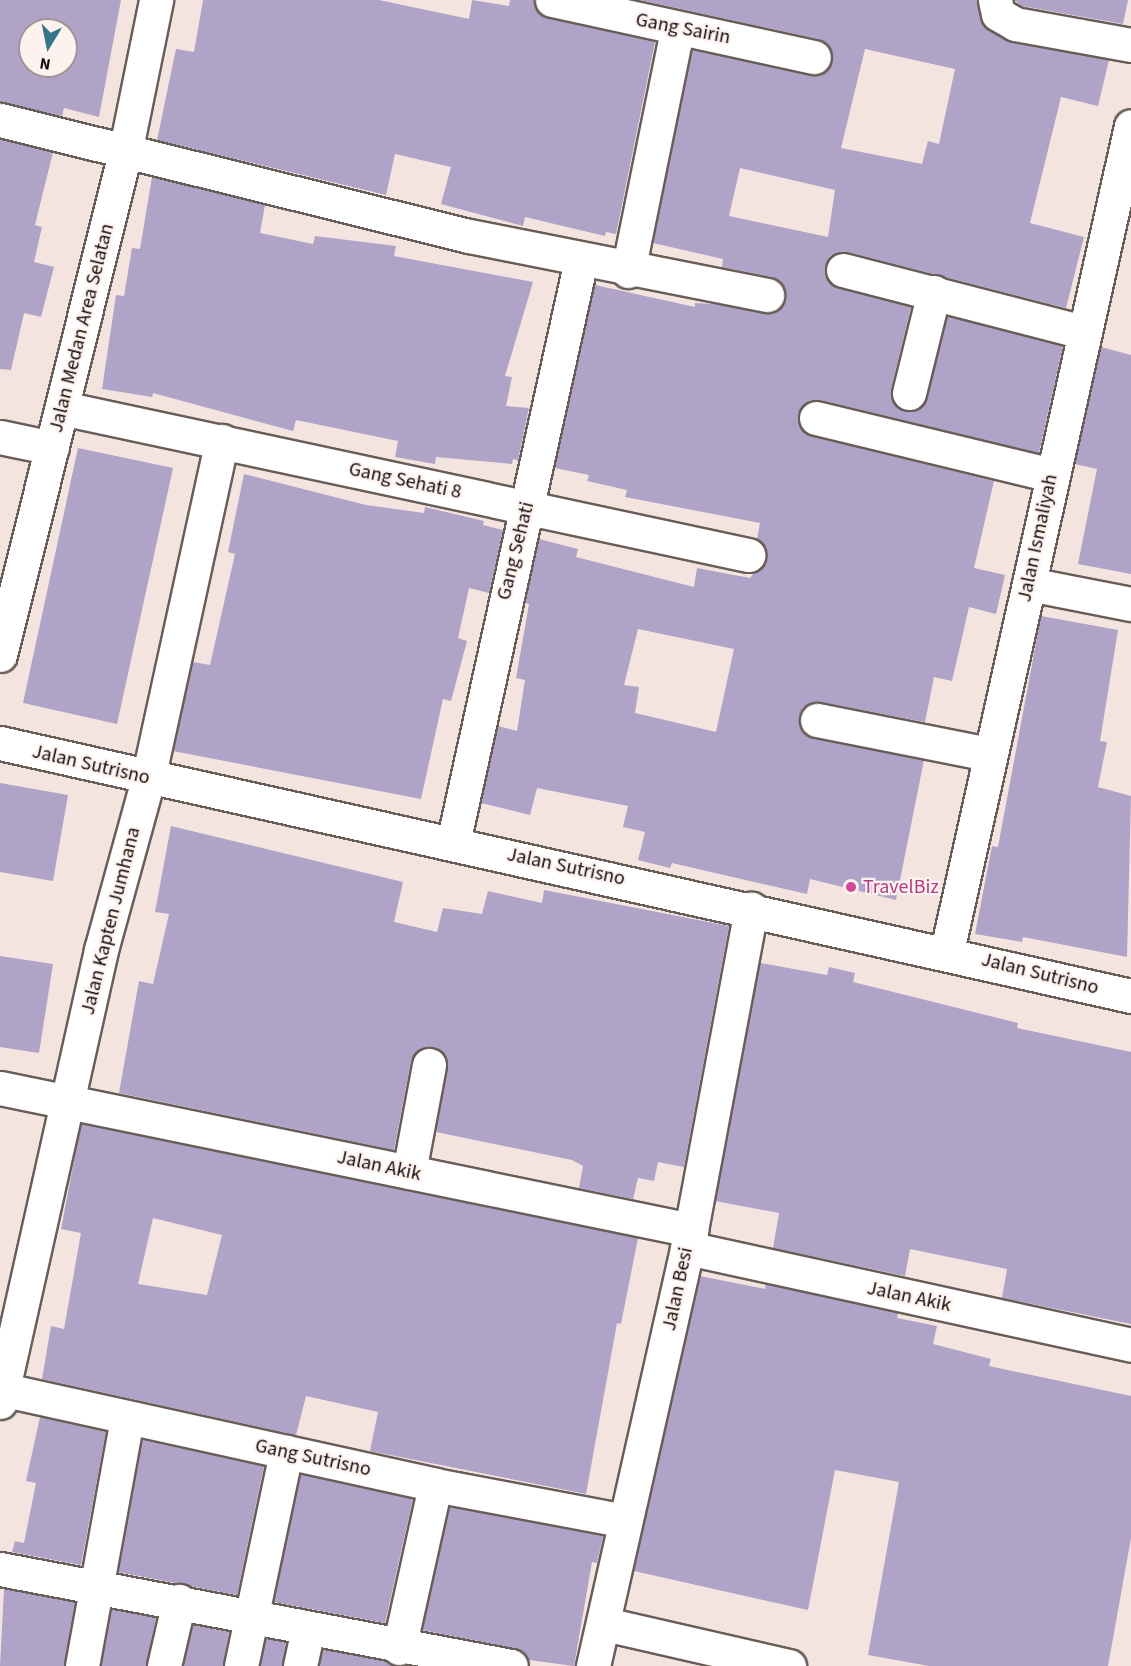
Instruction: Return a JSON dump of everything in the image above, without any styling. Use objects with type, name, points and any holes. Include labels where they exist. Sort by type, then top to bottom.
[{"type":"street","name":"Jalan Medan Area Selatan","points":[[0,655],[126,148],[156,0]]},
{"type":"street","name":"Gang Sairin","points":[[552,0],[677,30],[814,57]]},
{"type":"street","points":[[995,0],[998,14],[1015,24],[1131,45]]},
{"type":"street","points":[[628,271],[677,30]]},
{"type":"street","points":[[0,120],[126,148],[286,194],[628,271],[767,295]]},
{"type":"street","name":"Jalan Ismaliyah","points":[[947,951],[989,754],[1029,584],[1082,332],[1131,126]]},
{"type":"street","name":"Gang Sehati","points":[[453,843],[581,260]]},
{"type":"street","points":[[843,270],[1082,332]]},
{"type":"street","points":[[909,393],[934,292]]},
{"type":"street","name":"Gang Sehati 8","points":[[62,408],[748,555]]},
{"type":"street","points":[[816,418],[1051,475]]},
{"type":"street","points":[[0,437],[52,448]]},
{"type":"street","name":"Jalan Kapten Jumhana","points":[[1,1394],[101,950],[148,779],[222,441]]},
{"type":"street","points":[[1029,584],[1131,604]]},
{"type":"street","points":[[818,720],[989,754]]},
{"type":"street","name":"Jalan Sutrisno","points":[[0,743],[148,779],[947,951],[1131,996]]},
{"type":"street","name":"Jalan Besi","points":[[593,1666],[605,1624],[625,1521],[689,1239],[751,909]]},
{"type":"street","points":[[409,1172],[429,1065]]},
{"type":"street","name":"Jalan Akik","points":[[0,1088],[409,1172],[1131,1345]]},
{"type":"street","name":"Gang Sutrisno","points":[[1,1394],[435,1485],[625,1521]]},
{"type":"street","points":[[82,1666],[127,1419]]},
{"type":"street","points":[[241,1666],[286,1452]]},
{"type":"street","points":[[399,1648],[435,1485]]},
{"type":"street","points":[[0,1569],[179,1601],[399,1648],[512,1666]]},
{"type":"street","points":[[164,1666],[179,1601]]},
{"type":"street","points":[[605,1624],[789,1666]]},
{"type":"street","points":[[300,1666],[308,1629]]},
{"type":"building","points":[[0,0],[121,0],[99,117],[64,108],[62,116],[0,102]]},
{"type":"building","points":[[203,0],[379,0],[469,19],[472,0],[509,6],[510,0],[534,0],[539,13],[548,18],[655,42],[616,234],[606,232],[605,236],[525,217],[523,226],[441,204],[451,167],[395,154],[386,195],[157,140],[176,49],[194,52]]},
{"type":"building","points":[[640,0],[977,0],[983,25],[1006,40],[1109,60],[1098,106],[1061,97],[1030,223],[1084,237],[1066,308],[848,252],[830,256],[825,266],[825,276],[838,288],[911,307],[891,389],[896,406],[904,411],[915,411],[927,398],[947,316],[1063,346],[1039,453],[820,400],[810,400],[798,413],[798,424],[812,436],[994,481],[974,568],[1005,575],[996,614],[969,607],[952,681],[934,677],[925,722],[820,702],[803,707],[799,716],[800,727],[813,738],[924,760],[896,900],[810,879],[807,894],[672,863],[670,868],[638,860],[645,832],[623,827],[628,806],[537,788],[530,815],[481,803],[498,726],[517,731],[525,680],[516,678],[529,604],[525,603],[539,539],[578,549],[576,557],[694,587],[697,568],[750,578],[766,558],[757,539],[760,523],[625,497],[627,490],[587,481],[589,475],[555,468],[595,285],[695,307],[695,303],[714,304],[763,313],[774,312],[785,299],[784,288],[771,277],[722,267],[723,259],[653,243],[692,50],[811,75],[827,70],[832,60],[827,44],[818,39]],"holes":[[[865,49],[955,69],[939,144],[928,141],[922,164],[841,148]],[[740,168],[835,190],[828,237],[729,216]],[[638,629],[734,649],[716,732],[635,713],[639,687],[624,685]]]},
{"type":"building","points":[[1014,0],[1128,0],[1123,24],[1022,6]]},
{"type":"building","points":[[0,139],[53,152],[35,225],[42,227],[34,262],[54,267],[41,317],[24,313],[11,370],[0,369]]},
{"type":"building","points":[[152,177],[265,205],[260,233],[313,244],[315,236],[396,246],[394,256],[533,282],[505,376],[512,377],[506,406],[529,408],[518,460],[513,459],[512,464],[436,457],[435,464],[395,457],[398,441],[296,420],[293,431],[153,393],[152,397],[102,389],[116,295],[124,296],[132,248],[140,249]]},
{"type":"building","points":[[1101,347],[1131,355],[1131,574],[1078,564],[1097,469],[1075,464]]},
{"type":"building","points":[[78,448],[173,468],[117,724],[23,703]]},
{"type":"building","points":[[244,474],[366,505],[424,513],[425,507],[484,521],[483,525],[503,530],[489,593],[469,588],[458,638],[467,641],[451,701],[443,699],[421,799],[173,751],[193,662],[210,665],[235,554],[228,552]]},
{"type":"building","points":[[1041,616],[1118,630],[1100,741],[1107,742],[1098,787],[1131,796],[1127,957],[1023,937],[1022,942],[975,934],[992,846],[998,847]]},
{"type":"building","points":[[0,783],[68,795],[53,881],[0,872]]},
{"type":"building","points":[[171,826],[403,882],[394,922],[437,932],[443,908],[482,914],[488,891],[542,903],[544,890],[729,926],[684,1167],[658,1162],[654,1181],[638,1178],[633,1199],[579,1188],[583,1166],[572,1160],[436,1132],[447,1068],[442,1051],[432,1047],[422,1048],[411,1061],[394,1150],[119,1093],[139,981],[153,984],[169,914],[155,912]]},
{"type":"building","points":[[0,956],[53,964],[39,1053],[0,1047]]},
{"type":"building","points":[[760,963],[827,975],[829,967],[855,973],[853,982],[1018,1023],[1017,1028],[1131,1052],[1131,1324],[1002,1298],[1007,1269],[910,1249],[905,1276],[773,1248],[779,1213],[715,1201]]},
{"type":"building","points":[[81,1124],[638,1238],[621,1324],[617,1323],[586,1494],[370,1451],[378,1412],[306,1396],[296,1435],[42,1379],[51,1326],[64,1329],[81,1233],[61,1229]],"holes":[[[153,1218],[222,1235],[207,1295],[138,1284]]]},
{"type":"building","points":[[700,1276],[765,1289],[766,1284],[898,1313],[897,1318],[937,1326],[933,1344],[991,1359],[989,1366],[1131,1396],[1131,1538],[1108,1666],[929,1666],[868,1655],[899,1482],[835,1470],[808,1610],[634,1571]]},
{"type":"building","points":[[40,1417],[106,1432],[81,1565],[12,1552],[15,1541],[24,1543],[36,1483],[26,1481]]},
{"type":"building","points":[[142,1440],[264,1466],[237,1595],[118,1572]]},
{"type":"building","points":[[300,1474],[413,1499],[385,1623],[274,1602]]},
{"type":"building","points":[[449,1507],[603,1536],[597,1563],[592,1562],[574,1666],[529,1660],[514,1648],[422,1630]]},
{"type":"building","points":[[4,1589],[75,1602],[64,1666],[0,1666]]},
{"type":"building","points":[[111,1609],[156,1618],[146,1666],[101,1666]]},
{"type":"building","points":[[193,1625],[229,1632],[223,1666],[183,1666]]},
{"type":"building","points":[[266,1639],[286,1642],[282,1666],[260,1666]]},
{"type":"building","points":[[323,1649],[386,1661],[394,1666],[319,1666]]},
{"type":"place","name":"TravelBiz","points":[[851,887]]}]
